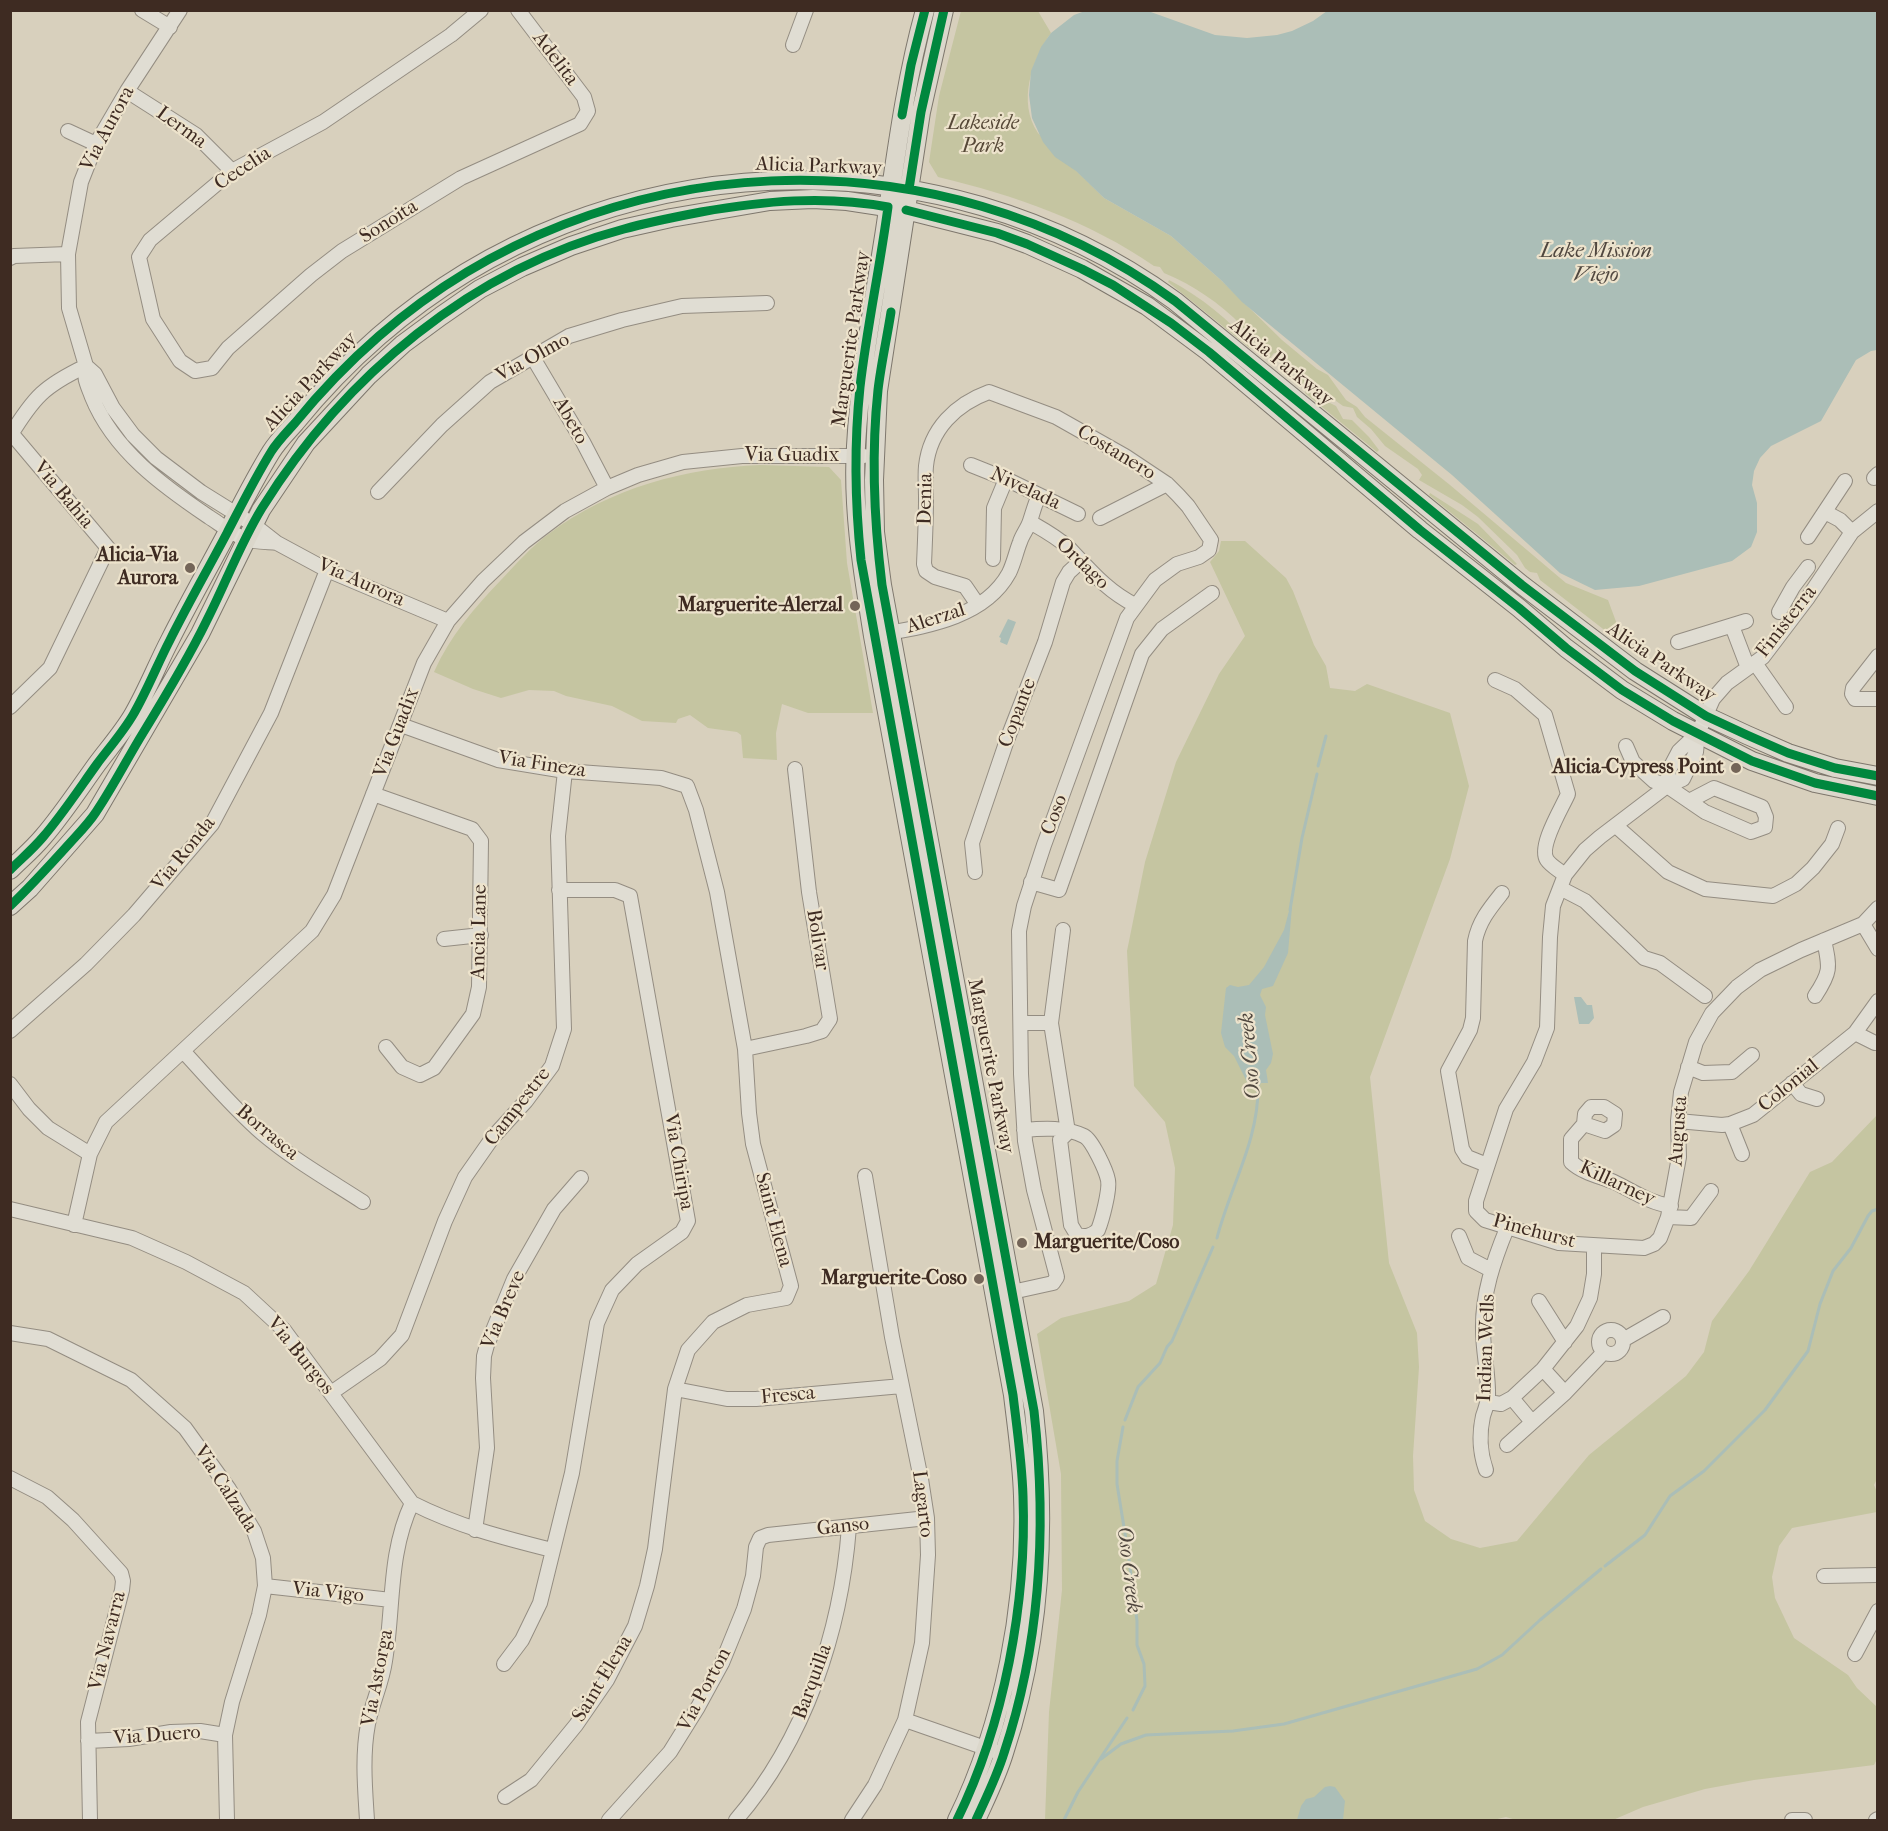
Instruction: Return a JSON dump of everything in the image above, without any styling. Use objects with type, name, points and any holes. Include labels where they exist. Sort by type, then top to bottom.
[{"type":"main road","name":"Marguerite Parkway","points":[[882,634],[875,532],[878,391],[911,65],[925,10]]},
{"type":"main road","name":"Marguerite Parkway","points":[[900,188],[921,112],[932,55],[944,10]]},
{"type":"main road","name":"Alicia Parkway","points":[[10,870],[43,837],[132,717],[172,636],[272,451],[348,363],[424,300],[509,248],[545,231],[612,207],[685,189],[718,184],[781,180],[848,181],[961,199],[1031,221],[1088,247],[1147,280],[1213,331],[1532,592],[1635,671],[1706,716],[1788,753],[1835,768],[1878,776]]},
{"type":"main road","name":"Alicia Parkway","points":[[10,906],[30,888],[95,814],[195,644],[261,510],[306,443],[369,375],[403,344],[441,316],[480,289],[522,267],[571,246],[622,229],[770,201],[813,200],[868,203],[897,208],[997,233],[1082,269],[1147,306],[1209,351],[1366,486],[1595,670],[1652,708],[1752,761],[1815,783],[1878,796]]},
{"type":"main road","name":"Marguerite Parkway","points":[[897,208],[860,387],[856,456],[857,526],[861,560],[882,634],[1004,1294],[1034,1411],[1040,1466],[1042,1527],[1039,1586],[1032,1642],[1004,1754],[976,1821]]},
{"type":"main road","name":"Marguerite Parkway","points":[[957,1821],[968,1798],[985,1748],[1008,1671],[1017,1619],[1022,1567],[1023,1497],[1004,1294]]},
{"type":"street","points":[[142,10],[171,27]]},
{"type":"street","name":"Via Aurora","points":[[180,10],[127,91],[96,144],[81,182],[68,254],[69,308],[86,366],[95,374],[113,408],[133,435],[156,458],[201,492],[233,522],[327,570],[448,621]]},
{"type":"street","name":"Cecelia","points":[[213,368],[195,371],[180,362],[153,319],[139,257],[150,240],[232,171],[322,122],[451,35],[481,10]]},
{"type":"street","name":"Adelita","points":[[518,10],[584,97],[588,111]]},
{"type":"street","points":[[793,45],[806,10]]},
{"type":"street","name":"Lerma","points":[[127,91],[196,135],[232,171]]},
{"type":"street","name":"Sonoita","points":[[213,368],[228,348],[311,275],[342,251],[461,178],[580,124],[588,111]]},
{"type":"street","points":[[68,131],[96,144]]},
{"type":"street","points":[[10,258],[68,254]]},
{"type":"street","name":"Via Olmo","points":[[378,492],[442,425],[490,382],[569,336],[622,320],[682,306],[766,303]]},
{"type":"street","name":"Abeto","points":[[532,356],[583,442],[607,488]]},
{"type":"street","points":[[11,435],[25,412],[41,393],[59,378],[86,366]]},
{"type":"street","name":"Costanero","points":[[989,392],[1056,417],[1125,456],[1167,484],[1188,506],[1211,540],[1209,550]]},
{"type":"street","name":"Denia","points":[[978,605],[965,586],[935,577],[926,571],[924,564],[926,466],[929,449],[936,432],[954,411],[971,399],[989,392]]},
{"type":"street","name":"Via Bahia","points":[[10,707],[50,668],[108,548],[11,435]]},
{"type":"street","name":"Via Guadix","points":[[74,1225],[90,1154],[106,1122],[312,931],[334,896],[424,663],[448,621],[483,581],[524,542],[565,511],[607,488],[638,475],[683,462],[742,456],[875,457]]},
{"type":"street","name":"Nivelada","points":[[971,465],[1006,479],[1078,514]]},
{"type":"street","points":[[993,559],[994,508],[1006,479]]},
{"type":"street","points":[[1808,537],[1845,481]]},
{"type":"street","points":[[1101,518],[1167,484]]},
{"type":"street","name":"Alerzal","points":[[882,634],[950,619],[978,605],[994,592],[1009,573],[1020,539],[1030,522],[1032,510],[1039,495]]},
{"type":"street","name":"Finisterra","points":[[1667,786],[1669,770],[1679,751],[1698,733],[1713,699],[1726,683],[1763,657],[1852,532],[1878,511]]},
{"type":"street","points":[[1825,512],[1840,520],[1852,532]]},
{"type":"street","name":"Ordago","points":[[1030,522],[1068,547],[1108,590],[1135,605]]},
{"type":"street","name":"Coso","points":[[1004,1294],[1053,1283],[1057,1277],[1034,1190],[1024,1130],[1019,931],[1024,906],[1126,618],[1155,580],[1177,564],[1199,557],[1209,550]]},
{"type":"street","name":"Copante","points":[[975,872],[972,843],[1007,740],[1045,642],[1063,582],[1080,561]]},
{"type":"street","points":[[1779,612],[1808,567]]},
{"type":"street","name":"Via Ronda","points":[[10,1031],[86,964],[134,915],[212,824],[271,713],[327,570]]},
{"type":"street","points":[[1793,587],[1806,599]]},
{"type":"street","name":"Coso","points":[[1031,882],[1059,890],[1142,654],[1162,629],[1212,593]]},
{"type":"street","points":[[1678,642],[1746,621]]},
{"type":"street","points":[[1732,626],[1751,666],[1786,707]]},
{"type":"street","points":[[1117,644],[1142,654]]},
{"type":"street","points":[[1878,656],[1853,688],[1852,694],[1855,699],[1878,699]]},
{"type":"street","points":[[1495,680],[1515,689],[1545,715],[1568,794],[1548,835],[1544,853],[1549,862],[1562,881],[1586,901],[1644,958],[1660,963],[1706,996]]},
{"type":"street","name":"Via Fineza","points":[[401,725],[498,760],[565,771],[662,778],[687,786]]},
{"type":"street","points":[[1626,746],[1633,762],[1654,781],[1667,786],[1705,812],[1751,832],[1765,827],[1766,817],[1762,807],[1714,789],[1689,801]]},
{"type":"street","name":"Bolivar","points":[[745,1049],[822,1031],[830,1019],[809,892],[795,769]]},
{"type":"street","name":"Campestre","points":[[331,1393],[380,1359],[402,1335],[465,1177],[493,1137],[526,1101],[552,1066],[564,1029],[558,836],[565,771]]},
{"type":"street","name":"Saint Elena","points":[[505,1797],[531,1780],[576,1725],[608,1680],[635,1626],[655,1549],[675,1389],[688,1350],[713,1322],[747,1305],[786,1298],[791,1286],[753,1144],[745,1049],[717,892],[696,810],[687,786]]},
{"type":"street","points":[[1502,892],[1484,915],[1477,930],[1473,1018],[1470,1030],[1448,1071],[1462,1149],[1467,1157],[1487,1166],[1506,1109],[1534,1062],[1547,1028],[1553,906],[1562,881],[1585,850],[1667,786]]},
{"type":"street","name":"Ancia Lane","points":[[373,794],[472,829],[481,841],[479,987],[473,1014],[434,1068],[420,1075],[402,1067],[386,1047]]},
{"type":"street","points":[[1616,826],[1668,872],[1686,881],[1705,889],[1773,896],[1796,884],[1813,867],[1832,844],[1838,828]]},
{"type":"street","name":"Via Chiripa","points":[[504,1664],[522,1640],[540,1603],[572,1473],[597,1323],[612,1290],[637,1264],[682,1232],[688,1221],[630,896],[615,890],[559,890]]},
{"type":"street","name":"Augusta","points":[[1594,1246],[1644,1248],[1654,1244],[1660,1238],[1670,1212],[1679,1157],[1677,1121],[1681,1092],[1696,1042],[1710,1017],[1737,987],[1760,970],[1863,924],[1878,908]]},
{"type":"street","points":[[1863,924],[1878,949]]},
{"type":"street","points":[[1063,930],[1051,1023],[1068,1132]]},
{"type":"street","points":[[444,939],[481,935]]},
{"type":"street","points":[[1815,996],[1827,978],[1829,962],[1824,940]]},
{"type":"street","name":"Colonial","points":[[1677,1121],[1730,1124],[1753,1115],[1855,1033],[1878,1001]]},
{"type":"street","points":[[1021,1023],[1051,1023]]},
{"type":"street","points":[[1855,1033],[1875,1043]]},
{"type":"street","name":"Borrasca","points":[[183,1051],[264,1135],[363,1202]]},
{"type":"street","points":[[1688,1067],[1703,1073],[1732,1072],[1752,1055]]},
{"type":"street","points":[[1792,1083],[1801,1094],[1817,1099]]},
{"type":"street","points":[[10,1084],[29,1109],[48,1128],[90,1154]]},
{"type":"street","name":"Killarney","points":[[1584,1124],[1570,1139],[1570,1162],[1670,1212]]},
{"type":"street","points":[[1730,1124],[1742,1154]]},
{"type":"street","points":[[1024,1130],[1049,1128],[1068,1132],[1086,1137],[1091,1141],[1108,1181],[1098,1230],[1084,1237],[1077,1235],[1071,1225],[1060,1140],[1068,1132]]},
{"type":"street","name":"Pinehurst","points":[[1487,1166],[1476,1201],[1476,1211],[1485,1220],[1559,1243],[1594,1246]]},
{"type":"street","name":"Lagarto","points":[[852,1821],[875,1785],[905,1720],[922,1643],[927,1587],[927,1518],[892,1337],[865,1176]]},
{"type":"street","name":"Via Breve","points":[[475,1530],[487,1448],[483,1378],[487,1345],[520,1269],[554,1209],[581,1178]]},
{"type":"street","points":[[1670,1212],[1690,1218],[1711,1191]]},
{"type":"street","name":"Via Burgos","points":[[10,1209],[132,1238],[186,1262],[244,1293],[284,1330],[412,1503],[444,1519],[475,1530],[552,1550]]},
{"type":"street","name":"Indian Wells","points":[[1486,1470],[1481,1447],[1483,1418],[1488,1402],[1483,1328],[1484,1303],[1491,1270],[1508,1228]]},
{"type":"street","points":[[1459,1236],[1468,1258],[1491,1270]]},
{"type":"street","points":[[1488,1402],[1501,1404],[1512,1398],[1543,1369],[1577,1326],[1590,1298],[1594,1274],[1594,1246]]},
{"type":"street","points":[[1539,1301],[1565,1342]]},
{"type":"street","points":[[1623,1340],[1663,1317]]},
{"type":"street","points":[[1606,1331],[1619,1333],[1623,1346],[1617,1353],[1604,1352],[1599,1340],[1606,1331]]},
{"type":"street","name":"Via Calzada","points":[[10,1333],[48,1339],[131,1380],[185,1428],[229,1489],[254,1531],[264,1558],[265,1586],[225,1735],[227,1821]]},
{"type":"street","points":[[1508,1445],[1565,1393],[1604,1352]]},
{"type":"street","points":[[1543,1369],[1565,1393]]},
{"type":"street","name":"Fresca","points":[[675,1389],[727,1399],[756,1399],[902,1386]]},
{"type":"street","points":[[1512,1398],[1532,1422]]},
{"type":"street","name":"Via Navarra","points":[[10,1478],[47,1497],[73,1520],[122,1576],[122,1590],[88,1722],[90,1821]]},
{"type":"street","name":"Via Astorga","points":[[367,1821],[365,1746],[385,1663],[396,1547],[412,1503]]},
{"type":"street","name":"Ganso","points":[[760,1538],[768,1535],[927,1518]]},
{"type":"street","name":"Barquilla","points":[[736,1821],[765,1782],[795,1731],[817,1680],[840,1597],[846,1567],[849,1527]]},
{"type":"street","name":"Via Porton","points":[[609,1821],[670,1752],[722,1663],[744,1609],[753,1576],[756,1547],[760,1538]]},
{"type":"street","points":[[1824,1576],[1878,1575]]},
{"type":"street","name":"Via Vigo","points":[[265,1586],[391,1600]]},
{"type":"street","points":[[1855,1654],[1878,1611]]},
{"type":"street","points":[[905,1720],[1004,1754]]},
{"type":"street","name":"Via Duero","points":[[88,1741],[129,1739],[171,1731],[200,1731],[225,1735]]},
{"type":"street","points":[[1792,1821],[1805,1821]]},
{"type":"green space","name":"Lakeside Park","points":[[961,11],[1038,11],[1051,33],[1033,68],[1028,95],[1028,108],[1038,133],[1104,198],[1171,236],[1222,281],[1282,340],[1317,369],[1328,375],[1346,400],[1357,407],[1365,417],[1566,583],[1608,600],[1625,646],[1540,580],[1537,573],[1525,568],[1517,555],[1478,517],[1419,480],[1422,475],[1418,469],[1385,446],[1357,417],[1353,408],[1343,406],[1296,380],[1299,375],[1298,371],[1286,365],[1279,355],[1274,353],[1270,358],[1234,318],[1206,295],[1164,273],[1160,267],[1154,266],[1104,236],[1050,211],[995,192],[938,177],[929,162],[939,96]]},
{"type":"green space","points":[[1169,280],[1214,309],[1234,327],[1252,347],[1251,349],[1168,282]]},
{"type":"green space","points":[[1306,391],[1336,406],[1343,419],[1352,420],[1379,450],[1377,452],[1305,393]]},
{"type":"green space","points":[[760,465],[829,467],[841,480],[847,563],[873,713],[808,713],[782,704],[776,733],[777,760],[743,758],[741,735],[737,732],[708,728],[690,715],[678,719],[676,723],[642,721],[612,706],[566,696],[554,691],[529,690],[501,698],[434,672],[455,634],[481,601],[537,544],[573,517],[623,492],[650,483],[704,471]]},
{"type":"green space","points":[[1430,493],[1478,524],[1517,564],[1515,565],[1429,495]]},
{"type":"green space","points":[[1221,541],[1245,541],[1286,578],[1314,645],[1326,666],[1330,688],[1355,691],[1367,684],[1450,713],[1469,786],[1450,859],[1370,1077],[1389,1263],[1417,1333],[1419,1367],[1413,1456],[1414,1490],[1425,1521],[1451,1539],[1480,1548],[1517,1541],[1589,1455],[1686,1376],[1704,1352],[1712,1321],[1749,1271],[1810,1172],[1832,1162],[1877,1115],[1878,1477],[1874,1485],[1877,1492],[1877,1512],[1792,1528],[1779,1546],[1772,1577],[1775,1598],[1794,1638],[1848,1675],[1857,1688],[1877,1707],[1877,1759],[1874,1765],[1754,1780],[1705,1789],[1643,1807],[1613,1820],[1516,1820],[1506,1817],[1493,1820],[1045,1820],[1049,1712],[1062,1590],[1061,1474],[1037,1334],[1061,1318],[1129,1301],[1156,1284],[1173,1225],[1175,1168],[1165,1122],[1134,1086],[1127,951],[1145,862],[1176,762],[1219,674],[1245,636],[1210,562],[1219,551]]},
{"type":"water","name":"Lake Mission Viejo","points":[[1085,11],[1148,11],[1215,35],[1247,38],[1292,31],[1327,11],[1877,11],[1877,350],[1856,360],[1821,421],[1771,446],[1760,458],[1754,471],[1752,485],[1757,503],[1757,532],[1751,547],[1732,561],[1639,586],[1595,590],[1560,573],[1452,475],[1242,302],[1171,236],[1104,198],[1076,171],[1055,157],[1043,142],[1032,118],[1029,95],[1031,71],[1041,47],[1051,33],[1074,15]]},
{"type":"water","points":[[1008,619],[1016,622],[1007,645],[1000,642],[999,637]]},
{"type":"water","points":[[1290,907],[1292,907],[1288,953],[1273,986],[1262,989],[1260,995],[1266,1007],[1265,1015],[1273,1054],[1266,1070],[1268,1083],[1261,1083],[1258,1088],[1247,1082],[1234,1056],[1225,1047],[1221,1033],[1226,988],[1230,985],[1238,987],[1249,985],[1264,967],[1284,930]]},
{"type":"water","points":[[1574,997],[1581,997],[1587,1005],[1592,1005],[1594,1018],[1589,1024],[1579,1024]]},
{"type":"water","points":[[1325,1787],[1335,1787],[1345,1801],[1343,1820],[1297,1820],[1301,1806],[1306,1799],[1314,1797]]},
{"type":"waterway","name":"Oso Creek","points":[[1318,766],[1326,736]]},
{"type":"waterway","name":"Oso Creek","points":[[1290,910],[1302,838],[1317,774]]},
{"type":"waterway","name":"Oso Creek","points":[[1217,1238],[1249,1144],[1257,1106],[1258,1086]]},
{"type":"waterway","points":[[1605,1566],[1645,1535],[1670,1496],[1704,1471],[1765,1410],[1808,1351],[1820,1304],[1833,1271],[1851,1248],[1868,1216],[1872,1211],[1878,1209]]},
{"type":"waterway","name":"Oso Creek","points":[[1125,1420],[1138,1387],[1160,1363],[1172,1341],[1213,1247]]},
{"type":"waterway","name":"Oso Creek","points":[[1123,1427],[1117,1461],[1117,1484],[1137,1621],[1137,1645],[1144,1664],[1145,1686],[1133,1710]]},
{"type":"waterway","points":[[1101,1759],[1121,1744],[1146,1735],[1233,1731],[1284,1724],[1477,1669],[1502,1655],[1601,1569]]},
{"type":"waterway","name":"Oso Creek","points":[[1064,1820],[1078,1792],[1127,1718]]},
{"type":"cycle path","points":[[902,115],[911,65],[925,10]]},
{"type":"cycle path","points":[[909,189],[921,112],[944,10]]},
{"type":"cycle path","points":[[10,870],[50,829],[129,721],[273,448],[325,389],[379,336],[467,272],[564,224],[666,194],[771,181],[877,185],[982,206],[1082,245],[1175,301],[1522,585],[1635,671],[1706,716],[1788,753],[1835,768],[1878,776]]},
{"type":"cycle path","points":[[10,906],[83,828],[102,802],[191,651],[254,522],[295,460],[332,414],[372,372],[417,334],[464,300],[515,271],[568,247],[624,229],[701,212],[771,202],[841,201],[888,207],[866,342],[858,409],[856,474],[861,560],[1013,1395],[1023,1496],[1021,1578],[1009,1662],[988,1744],[957,1820]]},
{"type":"cycle path","points":[[906,210],[997,233],[1027,244],[1113,285],[1171,323],[1209,352],[1420,530],[1566,648],[1622,690],[1673,721],[1752,761],[1815,783],[1878,796]]},
{"type":"cycle path","points":[[891,312],[879,380],[874,463],[875,512],[882,585],[1034,1411],[1038,1454],[1040,1498],[1038,1584],[1026,1669],[1001,1762],[976,1820]]},
{"type":"place","name":"Alicia-Via Aurora","points":[[190,568]]},
{"type":"place","name":"Marguerite-Alerzal","points":[[855,606]]},
{"type":"place","name":"Alicia-Cypress Point","points":[[1736,768]]},
{"type":"place","name":"Marguerite/Coso","points":[[1022,1243]]},
{"type":"place","name":"Marguerite-Coso","points":[[979,1279]]}]
